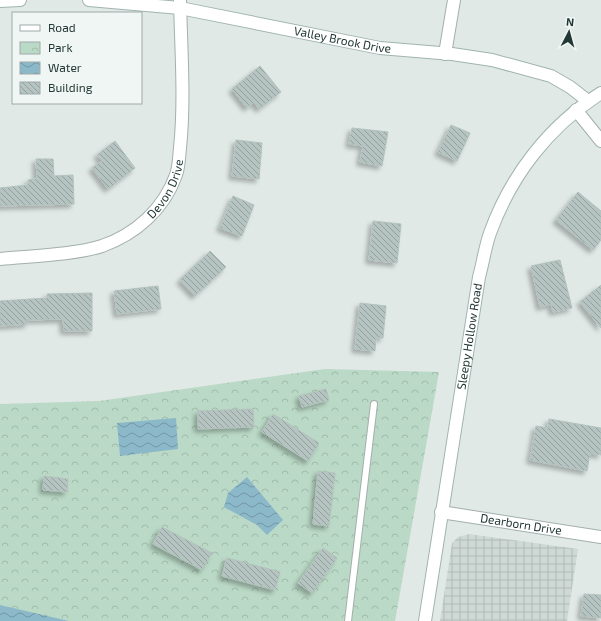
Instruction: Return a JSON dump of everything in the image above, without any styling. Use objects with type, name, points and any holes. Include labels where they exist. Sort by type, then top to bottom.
[{"type":"street","points":[[0,1],[20,0]]},
{"type":"street","name":"Valley Brook Drive","points":[[90,0],[180,4],[380,48],[492,60],[531,69],[551,76],[570,87],[588,101]]},
{"type":"street","points":[[445,54],[454,0]]},
{"type":"street","name":"Devon Drive","points":[[0,259],[100,246],[118,240],[133,231],[161,204],[169,192],[177,173],[182,132],[180,4]]},
{"type":"street","name":"Sleepy Hollow Road","points":[[425,621],[479,277],[490,234],[501,206],[526,163],[546,139],[576,110],[601,92]]},
{"type":"street","points":[[576,110],[601,140]]},
{"type":"street","name":"Dearborn Drive","points":[[441,512],[601,537]]},
{"type":"lane","points":[[348,621],[374,404]]},
{"type":"shaded area","points":[[469,534],[578,549],[567,621],[440,621],[452,543],[458,537]]},
{"type":"green space","points":[[325,369],[439,372],[395,621],[0,621],[0,404],[99,401]]},
{"type":"water","points":[[176,418],[178,449],[120,456],[117,423]]},
{"type":"water","points":[[247,477],[283,520],[267,535],[257,525],[224,507],[228,493]]},
{"type":"water","points":[[0,605],[69,621],[0,621]]},
{"type":"building","points":[[260,66],[281,92],[259,109],[254,102],[247,108],[232,89]]},
{"type":"building","points":[[451,125],[470,133],[457,161],[438,152]]},
{"type":"building","points":[[352,128],[388,132],[382,166],[360,162],[363,146],[349,144]]},
{"type":"building","points":[[236,140],[262,143],[259,179],[232,176]]},
{"type":"building","points":[[115,141],[135,168],[108,189],[92,168],[102,161],[97,155]]},
{"type":"building","points":[[36,159],[53,159],[54,176],[73,175],[74,204],[0,206],[0,188],[28,185],[28,180],[37,179]]},
{"type":"building","points":[[578,192],[601,211],[601,240],[593,250],[556,220]]},
{"type":"building","points":[[233,196],[254,205],[242,236],[220,228]]},
{"type":"building","points":[[373,221],[401,224],[397,263],[369,260]]},
{"type":"building","points":[[210,251],[226,267],[195,296],[180,280]]},
{"type":"building","points":[[560,260],[572,308],[553,312],[551,304],[540,307],[531,266]]},
{"type":"building","points":[[601,285],[601,328],[580,302]]},
{"type":"building","points":[[158,286],[161,309],[117,314],[114,291]]},
{"type":"building","points":[[92,293],[92,331],[64,331],[63,319],[27,320],[28,324],[0,326],[0,301],[47,298],[47,294]]},
{"type":"building","points":[[360,303],[386,306],[383,338],[376,338],[375,351],[355,349]]},
{"type":"building","points":[[326,389],[329,400],[302,407],[299,396]]},
{"type":"building","points":[[253,409],[254,427],[198,429],[198,411]]},
{"type":"building","points":[[273,414],[319,443],[308,461],[262,432]]},
{"type":"building","points":[[549,419],[601,428],[601,455],[590,453],[587,471],[530,460],[536,426],[548,428]]},
{"type":"building","points":[[318,471],[335,473],[329,526],[313,524]]},
{"type":"building","points":[[44,476],[68,479],[67,492],[43,490]]},
{"type":"building","points":[[162,527],[212,553],[202,570],[153,544]]},
{"type":"building","points":[[323,548],[337,558],[312,593],[298,583]]},
{"type":"building","points":[[227,558],[280,572],[275,590],[222,576]]},
{"type":"building","points":[[584,594],[601,595],[601,618],[581,616]]}]
